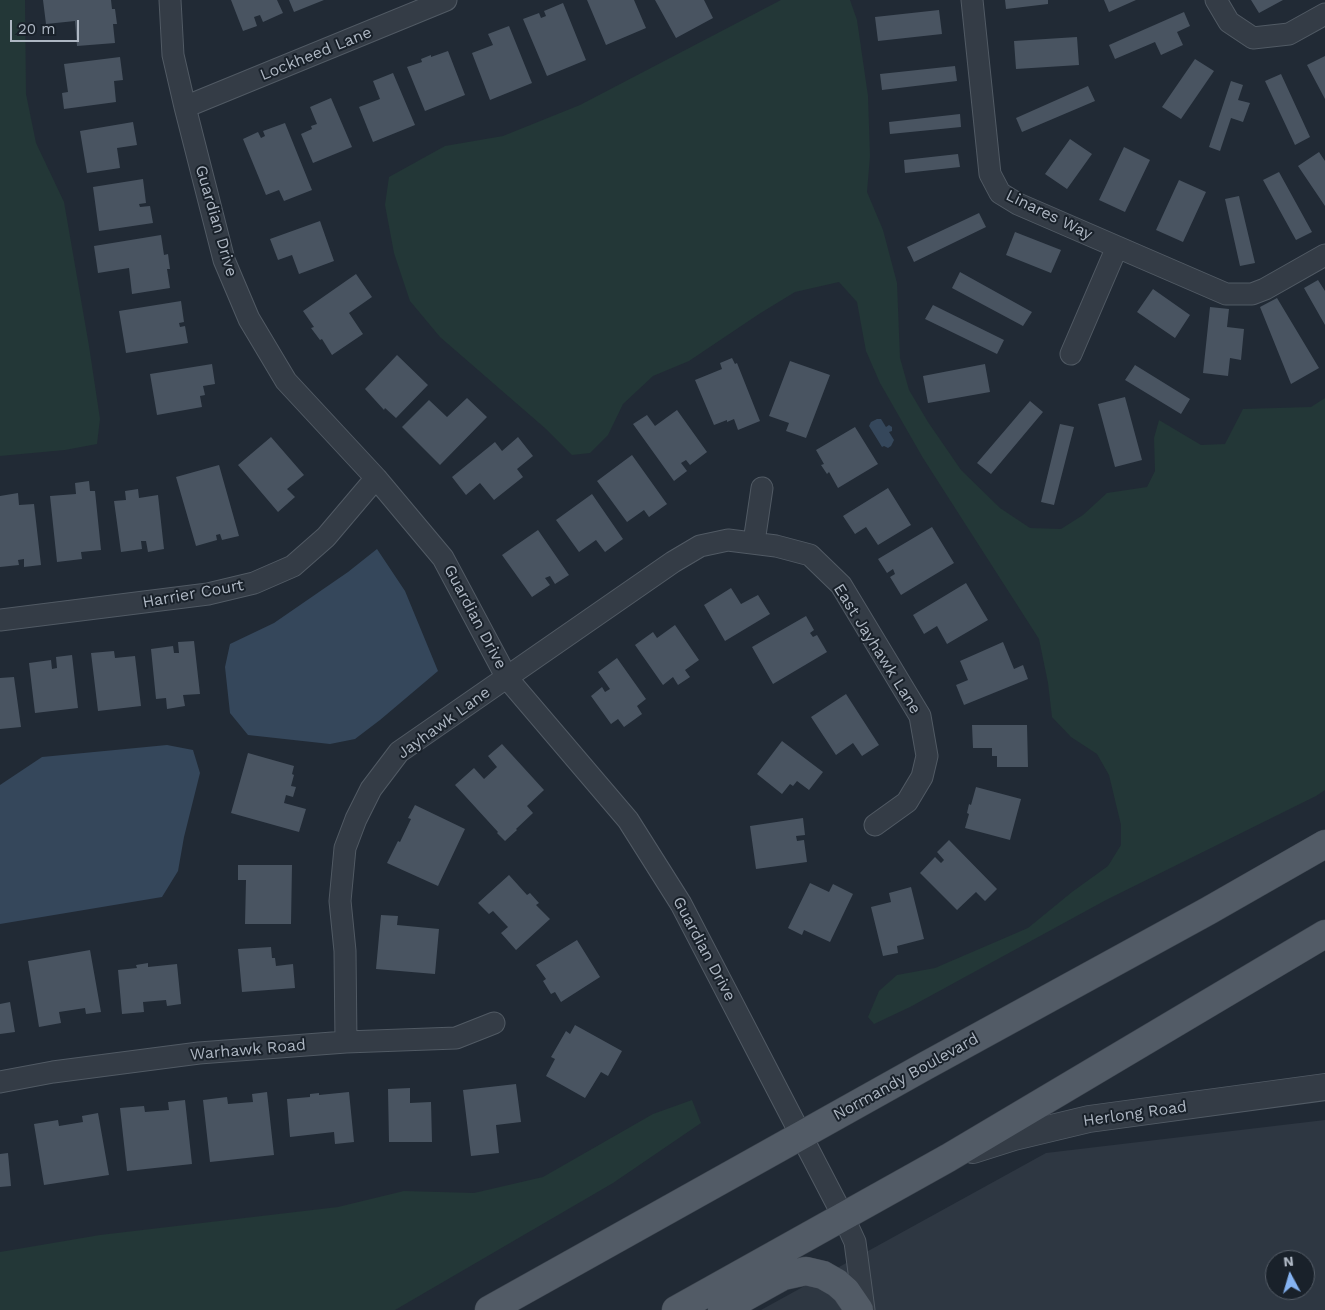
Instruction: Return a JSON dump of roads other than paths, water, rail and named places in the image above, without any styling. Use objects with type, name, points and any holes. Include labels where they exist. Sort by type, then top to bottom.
[{"type":"main road","name":"Normandy Boulevard","points":[[489,1310],[1324,846]]},
{"type":"main road","points":[[676,1310],[948,1158],[1325,934]]},
{"type":"main road","points":[[722,1310],[783,1276],[806,1271],[823,1275],[838,1283],[859,1310]]},
{"type":"street","name":"Guardian Drive","points":[[170,0],[173,55],[185,107],[224,260],[249,318],[286,381],[376,478],[443,558],[507,678],[628,820],[681,904],[802,1135],[855,1242],[864,1310]]},
{"type":"street","name":"Lockheed Lane","points":[[185,107],[446,0]]},
{"type":"street","name":"Linares Way","points":[[972,0],[990,174],[1000,193],[1018,204],[1226,294],[1252,294],[1265,289],[1325,255]]},
{"type":"street","points":[[1216,0],[1229,22],[1253,38],[1289,34],[1325,14]]},
{"type":"street","points":[[1071,354],[1117,248]]},
{"type":"street","name":"Harrier Court","points":[[0,620],[208,594],[254,583],[293,566],[326,537],[376,478]]},
{"type":"street","points":[[754,542],[762,488]]},
{"type":"street","name":"Jayhawk Lane","points":[[346,1042],[345,952],[340,901],[345,848],[356,819],[371,789],[399,752],[673,562],[700,546],[728,540],[776,546]]},
{"type":"street","name":"East Jayhawk Lane","points":[[776,546],[810,555],[841,585],[920,716],[927,756],[922,778],[908,802],[875,825]]},
{"type":"street","name":"Warhawk Road","points":[[0,1082],[53,1072],[199,1053],[346,1042],[456,1038],[494,1023]]},
{"type":"street","name":"Herlong Road","points":[[948,1158],[1014,1137],[1089,1119],[1325,1088]]},
{"type":"water","points":[[881,419],[886,427],[889,425],[892,427],[892,431],[889,432],[894,440],[888,448],[882,447],[869,426],[871,422]]},
{"type":"water","points":[[377,549],[405,591],[438,671],[355,739],[330,744],[248,735],[230,713],[225,667],[230,644],[274,623],[348,572]]},
{"type":"water","points":[[167,745],[193,750],[200,773],[184,837],[178,871],[162,897],[0,924],[0,785],[42,757]]}]
